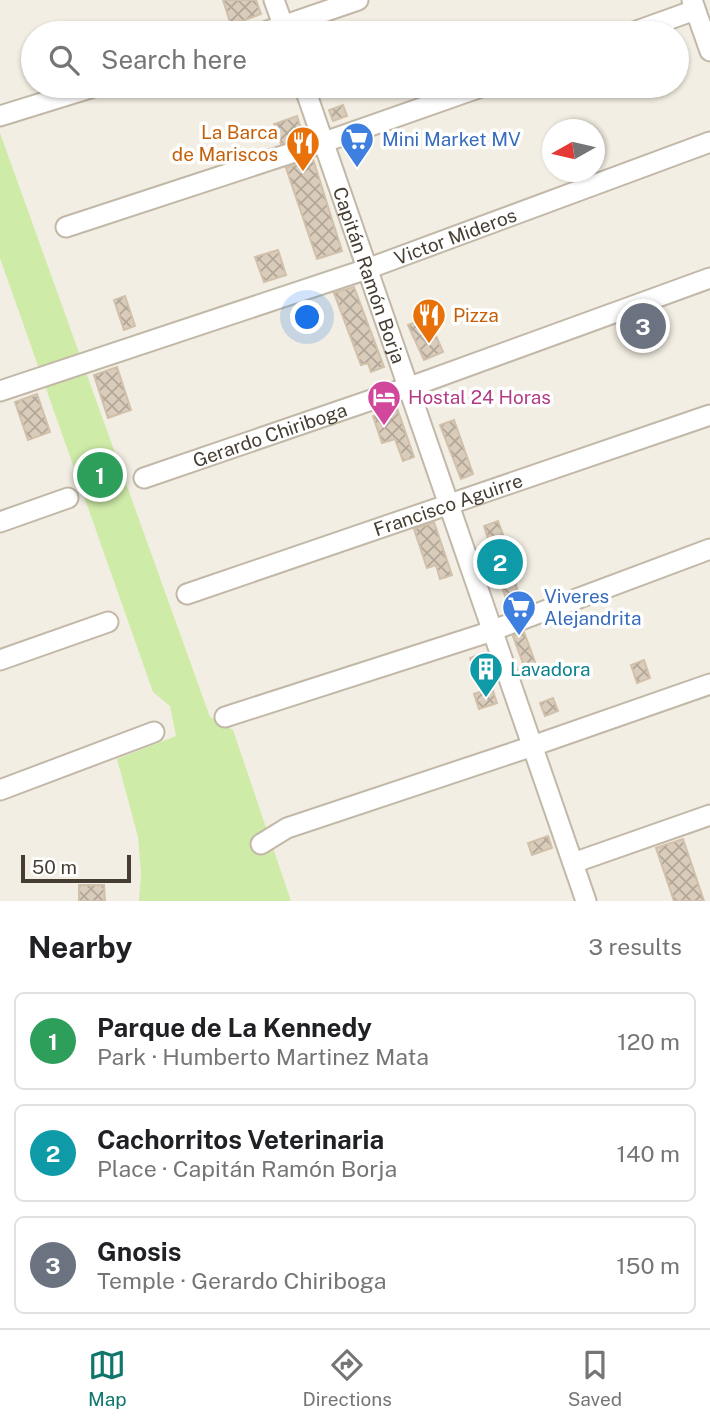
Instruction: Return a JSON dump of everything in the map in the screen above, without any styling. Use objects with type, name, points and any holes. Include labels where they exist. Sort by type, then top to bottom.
[{"type":"street","points":[[274,0],[282,21]]},
{"type":"street","points":[[307,21],[358,0]]},
{"type":"street","points":[[658,21],[693,5],[710,51]]},
{"type":"street","points":[[0,116],[58,98]]},
{"type":"street","name":"Capitán Ramón Borja","points":[[308,98],[586,901]]},
{"type":"street","points":[[66,227],[324,143],[450,98]]},
{"type":"street","name":"Victor Mideros","points":[[0,391],[367,269],[710,142]]},
{"type":"street","name":"Gerardo Chiriboga","points":[[144,478],[408,387],[710,278]]},
{"type":"street","name":"Francisco Aguirre","points":[[187,594],[710,415]]},
{"type":"street","points":[[0,522],[68,498]]},
{"type":"street","points":[[225,717],[492,631],[710,549]]},
{"type":"street","points":[[0,660],[108,622]]},
{"type":"street","points":[[261,844],[287,828],[710,684]]},
{"type":"street","points":[[0,790],[154,732]]},
{"type":"street","points":[[573,863],[710,815]]},
{"type":"green space","points":[[0,133],[210,717],[233,730],[291,901],[139,901],[141,874],[138,837],[117,759],[176,736],[170,706],[153,692],[0,258]]},
{"type":"building","points":[[223,0],[256,0],[261,14],[242,21],[230,21]]},
{"type":"building","points":[[343,105],[347,116],[333,121],[329,110]]},
{"type":"building","points":[[297,116],[303,136],[281,144],[274,124]]},
{"type":"building","points":[[313,159],[342,251],[317,259],[286,168]]},
{"type":"building","points":[[278,250],[286,275],[264,282],[255,257]]},
{"type":"building","points":[[354,287],[384,367],[371,372],[368,363],[361,365],[334,293]]},
{"type":"building","points":[[125,296],[135,326],[124,330],[114,300]]},
{"type":"building","name":"Pizza","points":[[420,320],[426,334],[434,331],[443,352],[424,360],[408,325]]},
{"type":"building","points":[[117,367],[131,410],[108,418],[94,375]]},
{"type":"building","points":[[37,394],[50,432],[28,440],[15,402]]},
{"type":"building","points":[[396,405],[414,457],[403,461],[395,439],[382,443],[373,416],[381,413],[380,410]]},
{"type":"building","points":[[454,420],[473,474],[461,479],[440,425]]},
{"type":"building","points":[[498,521],[518,591],[505,596],[497,570],[494,572],[490,559],[494,558],[484,526]]},
{"type":"building","points":[[434,522],[452,575],[440,579],[436,565],[427,568],[414,529]]},
{"type":"building","points":[[524,632],[535,662],[524,666],[513,636]]},
{"type":"building","points":[[481,654],[485,665],[474,669],[470,658]]},
{"type":"building","points":[[644,660],[650,678],[637,683],[631,665]]},
{"type":"building","name":"Lavadora","points":[[492,688],[497,703],[479,709],[474,694]]},
{"type":"building","points":[[553,698],[558,711],[545,716],[540,703]]},
{"type":"building","points":[[548,836],[552,848],[532,855],[528,843]]},
{"type":"building","points":[[683,839],[704,901],[674,901],[656,848]]},
{"type":"building","points":[[79,885],[104,885],[105,901],[79,901]]},
{"type":"place","name":"Mini Market MV","points":[[357,169]]},
{"type":"place","name":"La Barca de Mariscos","points":[[303,173]]},
{"type":"place","name":"Gnosis","points":[[643,326]]},
{"type":"place","name":"Pizza","points":[[429,345]]},
{"type":"place","name":"Hostal 24 Horas","points":[[384,427]]},
{"type":"place","name":"Parque de La Kennedy","points":[[100,475]]},
{"type":"place","name":"Cachorritos Veterinaria","points":[[500,562]]},
{"type":"place","name":"Viveres Alejandrita","points":[[519,637]]},
{"type":"place","name":"Lavadora","points":[[486,699]]}]
